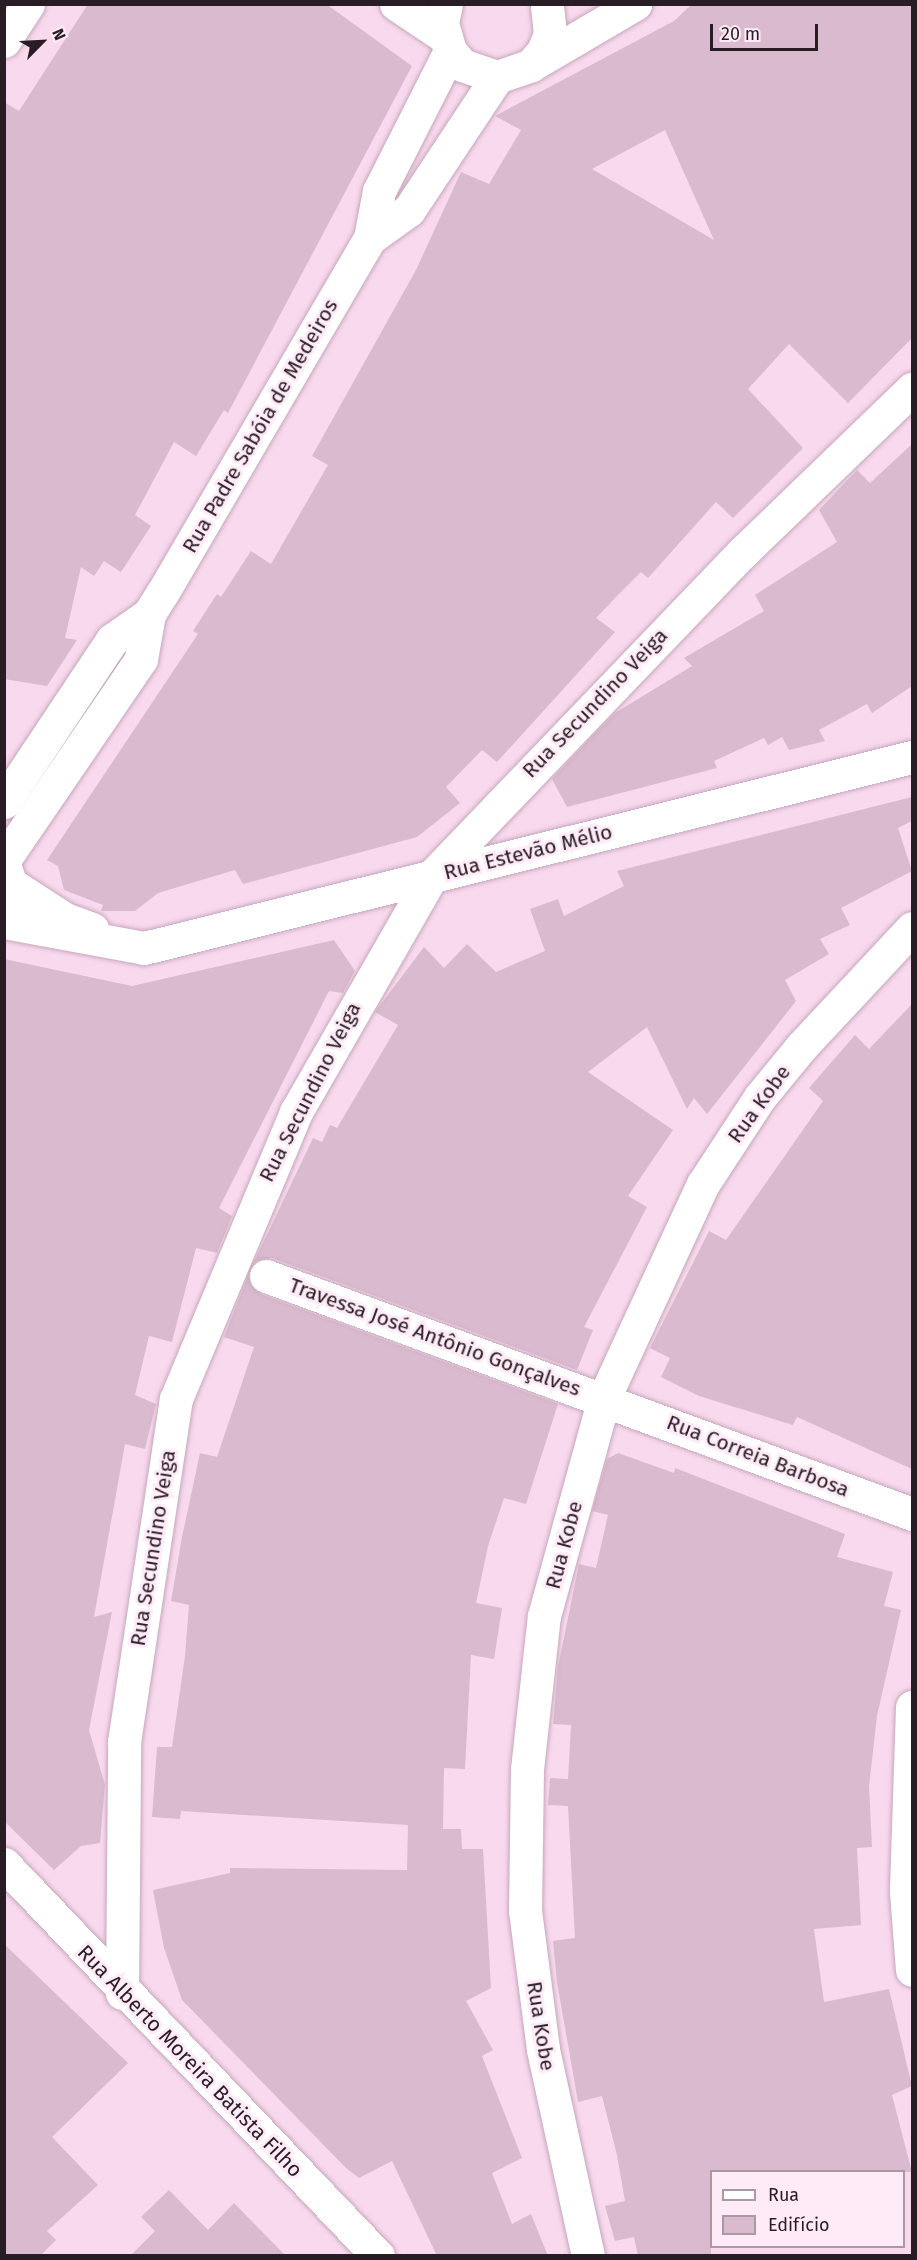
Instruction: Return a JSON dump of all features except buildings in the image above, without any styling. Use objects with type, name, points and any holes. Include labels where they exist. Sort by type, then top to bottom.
[{"type":"street","points":[[4,41],[28,4]]},
{"type":"street","points":[[396,4],[447,44],[462,65],[497,77],[531,65],[635,4]]},
{"type":"street","points":[[446,4],[447,44]]},
{"type":"street","points":[[531,65],[550,34],[547,4]]},
{"type":"street","name":"Rua Padre Sabóia de Medeiros","points":[[6,879],[141,659],[149,614],[370,238],[379,191],[447,44]]},
{"type":"street","name":"Rua Padre Sabóia de Medeiros","points":[[370,238],[409,210],[497,77]]},
{"type":"street","name":"Rua Secundino Veiga","points":[[122,1993],[124,1742],[176,1399],[296,1112],[431,877],[743,552],[912,389]]},
{"type":"street","name":"Rua Padre Sabóia de Medeiros","points":[[4,802],[112,640],[149,614]]},
{"type":"street","name":"Rua Estevão Mélio","points":[[4,922],[144,948],[912,757]]},
{"type":"street","points":[[6,879],[65,919],[144,948]]},
{"type":"street","name":"Rua Kobe","points":[[588,2256],[543,2049],[525,1911],[527,1768],[544,1616],[604,1398],[703,1184],[788,1063],[912,928]]},
{"type":"street","name":"Travessa José Antônio Gonçalves","points":[[266,1276],[604,1398]]},
{"type":"street","name":"Rua Correia Barbosa","points":[[604,1398],[912,1514]]},
{"type":"street","points":[[912,1707],[906,1892],[912,1970]]},
{"type":"street","name":"Rua Alberto Moreira Batista Filho","points":[[4,1864],[122,1993],[378,2256]]}]
